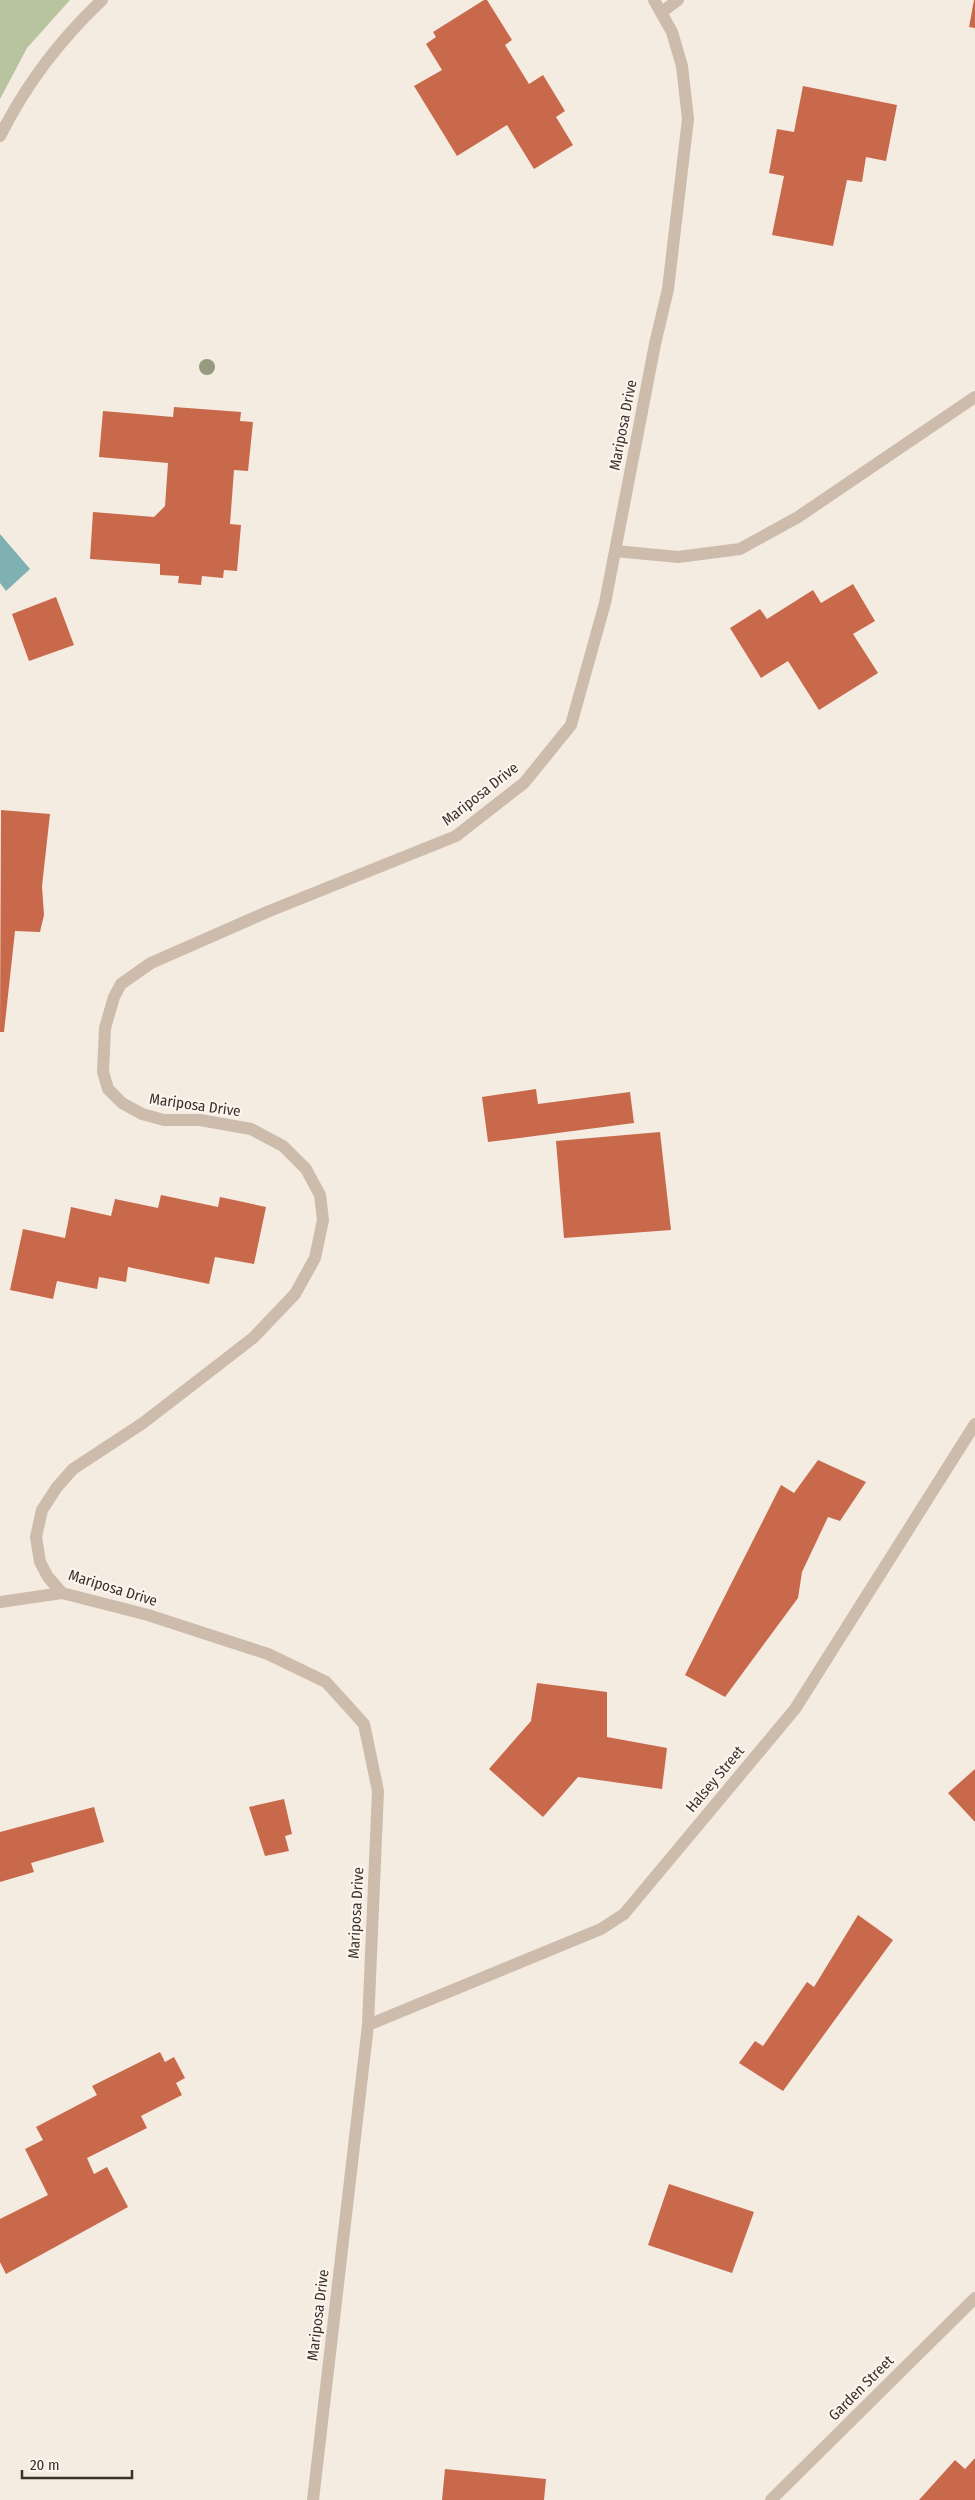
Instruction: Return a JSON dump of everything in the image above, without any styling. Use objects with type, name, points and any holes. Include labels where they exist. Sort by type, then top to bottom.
[{"type":"street","points":[[0,136],[17,102],[50,54],[102,0]]},
{"type":"street","name":"Mariposa Drive","points":[[312,2500],[368,2025],[378,1791],[364,1724],[326,1682],[268,1654],[148,1615],[62,1593],[48,1577],[40,1562],[36,1537],[42,1510],[58,1487],[74,1469],[143,1423],[253,1338],[295,1294],[315,1258],[323,1220],[320,1195],[306,1169],[283,1146],[251,1129],[200,1120],[164,1120],[142,1114],[122,1102],[108,1089],[103,1072],[105,1028],[114,997],[121,984],[151,963],[267,912],[456,836],[524,783],[571,725],[605,603],[655,344],[670,282],[688,119],[682,66],[672,32],[654,0]]},
{"type":"street","points":[[662,12],[678,0]]},
{"type":"street","points":[[615,551],[678,558],[740,549],[798,516],[975,397]]},
{"type":"street","name":"Halsey Street","points":[[368,2025],[600,1930],[624,1914],[795,1708],[975,1424]]},
{"type":"street","points":[[0,1602],[62,1593]]},
{"type":"street","name":"Garden Street","points":[[771,2500],[975,2298]]},
{"type":"green space","points":[[0,0],[70,0],[27,48],[0,99]]},
{"type":"water","points":[[0,534],[30,569],[6,591],[0,583]]},
{"type":"building","points":[[484,0],[487,0],[512,40],[505,45],[529,84],[543,75],[565,111],[556,117],[573,145],[534,169],[507,125],[457,156],[414,86],[442,70],[426,44],[436,37],[433,32]]},
{"type":"building","points":[[975,0],[975,28],[969,27]]},
{"type":"building","points":[[803,86],[897,105],[886,161],[866,157],[862,182],[847,180],[833,246],[772,235],[784,176],[769,173],[777,129],[794,132]]},
{"type":"building","points":[[174,407],[241,412],[240,421],[253,422],[248,471],[234,470],[230,524],[241,525],[237,571],[224,570],[223,578],[202,576],[201,585],[178,583],[179,576],[160,575],[160,564],[90,559],[93,512],[154,517],[165,506],[168,463],[99,457],[103,411],[173,417]]},
{"type":"building","points":[[853,584],[875,621],[853,634],[878,673],[819,710],[788,661],[761,678],[730,628],[760,609],[767,619],[813,590],[821,603]]},
{"type":"building","points":[[56,597],[74,645],[29,661],[12,614]]},
{"type":"building","points":[[1,810],[50,814],[42,886],[44,915],[40,932],[15,931],[4,1032],[0,1032]]},
{"type":"building","points":[[536,1089],[538,1104],[630,1092],[634,1123],[488,1142],[482,1097]]},
{"type":"building","points":[[660,1132],[671,1230],[564,1238],[556,1141]]},
{"type":"building","points":[[161,1195],[218,1207],[220,1197],[266,1207],[254,1264],[215,1257],[209,1284],[128,1267],[126,1282],[99,1277],[97,1289],[57,1281],[53,1299],[10,1290],[23,1229],[65,1238],[71,1207],[111,1216],[115,1199],[158,1208]]},
{"type":"building","points":[[818,1460],[866,1482],[840,1521],[828,1517],[802,1572],[798,1598],[725,1697],[685,1675],[781,1485],[794,1493]]},
{"type":"building","points":[[537,1683],[607,1692],[607,1737],[667,1748],[662,1789],[578,1777],[543,1817],[489,1769],[531,1721]]},
{"type":"building","points":[[975,1769],[975,1822],[948,1793]]},
{"type":"building","points":[[284,1799],[292,1834],[285,1836],[289,1851],[265,1856],[249,1807]]},
{"type":"building","points":[[94,1807],[104,1842],[31,1863],[34,1872],[0,1882],[0,1832]]},
{"type":"building","points":[[858,1915],[893,1940],[783,2091],[739,2063],[755,2041],[763,2046],[807,1982],[814,1987]]},
{"type":"building","points":[[160,2052],[165,2062],[174,2057],[185,2078],[176,2083],[182,2095],[141,2116],[147,2128],[87,2158],[94,2174],[107,2167],[128,2207],[6,2274],[0,2262],[0,2219],[48,2195],[25,2149],[43,2140],[36,2127],[97,2095],[92,2086]]},
{"type":"building","points":[[669,2184],[754,2212],[732,2273],[648,2245]]},
{"type":"building","points":[[975,2458],[975,2500],[919,2500],[955,2460],[965,2469]]},
{"type":"building","points":[[445,2469],[546,2479],[544,2500],[442,2500]]}]
